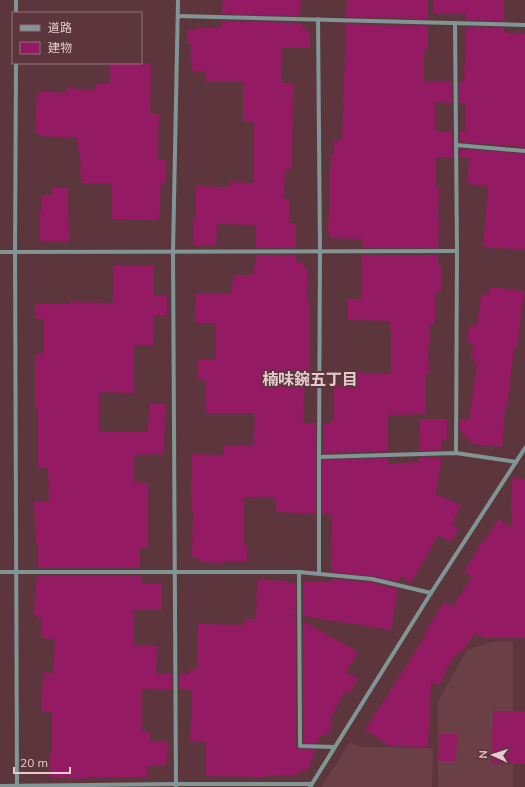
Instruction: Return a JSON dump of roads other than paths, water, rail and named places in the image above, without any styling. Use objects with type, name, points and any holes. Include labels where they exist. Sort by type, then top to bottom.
[{"type":"street","points":[[16,0],[16,12]]},
{"type":"street","points":[[176,785],[173,252],[178,0]]},
{"type":"street","points":[[178,16],[525,25]]},
{"type":"street","points":[[318,19],[320,252],[319,574]]},
{"type":"street","points":[[455,23],[457,251],[456,452]]},
{"type":"street","points":[[16,64],[15,252],[17,786]]},
{"type":"street","points":[[456,145],[525,151]]},
{"type":"street","points":[[0,252],[457,251]]},
{"type":"street","points":[[0,786],[311,786],[430,593],[525,448]]},
{"type":"street","points":[[319,456],[456,452],[516,462]]},
{"type":"street","points":[[0,572],[299,572],[372,579],[430,593]]},
{"type":"street","points":[[299,572],[300,746],[334,747]]},
{"type":"district","name":"楠味鋺五丁目","points":[[310,379]]}]
